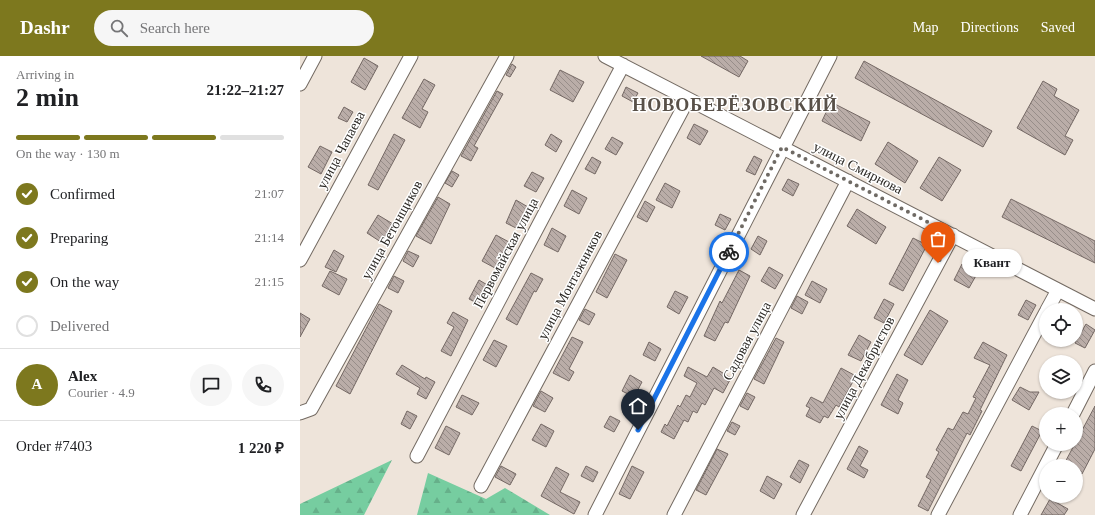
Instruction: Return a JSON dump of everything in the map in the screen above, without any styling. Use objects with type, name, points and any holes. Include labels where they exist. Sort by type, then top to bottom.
[{"type":"street","points":[[300,84],[315,56]]},
{"type":"street","name":"улица Чапаева","points":[[300,260],[410,56]]},
{"type":"street","name":"улица Бетонщиков","points":[[300,413],[310,409],[507,56]]},
{"type":"street","name":"улица Смирнова","points":[[605,56],[1095,309]]},
{"type":"street","points":[[595,515],[782,147],[830,56]]},
{"type":"street","name":"Первомайская улица","points":[[417,456],[623,65]]},
{"type":"street","name":"улица Монтажников","points":[[481,486],[688,99]]},
{"type":"street","name":"Садовая улица","points":[[674,515],[848,181]]},
{"type":"street","name":"улица Декабристов","points":[[803,515],[953,235]]},
{"type":"street","points":[[1051,303],[1058,290]]},
{"type":"street","points":[[938,515],[1039,324]]},
{"type":"street","points":[[1077,407],[1095,371]]},
{"type":"street","points":[[1020,515],[1053,451]]},
{"type":"green space","points":[[392,460],[364,515],[300,515],[300,504]]},
{"type":"green space","points":[[428,473],[486,499],[505,488],[550,515],[417,515]]},
{"type":"building","points":[[701,56],[740,56],[748,61],[739,77]]},
{"type":"building","points":[[364,58],[378,66],[365,90],[351,82]]},
{"type":"building","points":[[864,61],[992,131],[983,147],[855,78]]},
{"type":"building","points":[[512,64],[516,67],[510,77],[506,75]]},
{"type":"building","points":[[560,70],[584,82],[573,102],[550,90]]},
{"type":"building","points":[[424,79],[435,85],[422,109],[428,112],[420,128],[402,118]]},
{"type":"building","points":[[1043,81],[1057,89],[1054,96],[1079,110],[1065,136],[1073,140],[1065,155],[1017,128]]},
{"type":"building","points":[[626,87],[638,93],[633,102],[622,96]]},
{"type":"building","points":[[497,91],[503,94],[474,146],[478,148],[471,161],[461,156]]},
{"type":"building","points":[[831,102],[870,122],[861,141],[822,121]]},
{"type":"building","points":[[344,107],[353,112],[347,122],[338,118]]},
{"type":"building","points":[[694,124],[708,131],[700,145],[687,138]]},
{"type":"building","points":[[394,134],[405,140],[378,190],[368,185]]},
{"type":"building","points":[[551,134],[562,141],[556,152],[545,145]]},
{"type":"building","points":[[612,137],[623,143],[616,155],[605,149]]},
{"type":"building","points":[[888,142],[918,161],[905,183],[875,164]]},
{"type":"building","points":[[320,146],[332,152],[321,174],[308,167]]},
{"type":"building","points":[[754,156],[762,160],[755,175],[746,171]]},
{"type":"building","points":[[592,157],[601,162],[595,174],[585,169]]},
{"type":"building","points":[[939,157],[961,170],[942,201],[920,188]]},
{"type":"building","points":[[452,171],[459,175],[452,187],[445,183]]},
{"type":"building","points":[[532,172],[544,178],[536,192],[524,186]]},
{"type":"building","points":[[788,179],[799,184],[793,196],[782,190]]},
{"type":"building","points":[[665,183],[680,191],[672,208],[656,200]]},
{"type":"building","points":[[572,190],[587,198],[579,214],[564,206]]},
{"type":"building","points":[[438,197],[450,204],[431,244],[416,236]]},
{"type":"building","points":[[1011,199],[1095,241],[1095,263],[1002,217]]},
{"type":"building","points":[[516,200],[528,207],[516,228],[506,223]]},
{"type":"building","points":[[645,201],[655,207],[647,222],[637,217]]},
{"type":"building","points":[[857,209],[886,227],[876,244],[847,226]]},
{"type":"building","points":[[720,214],[731,219],[725,230],[715,225]]},
{"type":"building","points":[[378,215],[393,224],[381,242],[367,233]]},
{"type":"building","points":[[552,228],[566,236],[558,252],[544,245]]},
{"type":"building","points":[[496,235],[509,242],[495,268],[482,261]]},
{"type":"building","points":[[758,236],[767,241],[760,255],[751,249]]},
{"type":"building","points":[[913,238],[927,245],[903,291],[889,284]]},
{"type":"building","points":[[334,250],[344,256],[336,272],[325,267]]},
{"type":"building","points":[[408,251],[419,256],[413,267],[403,261]]},
{"type":"building","points":[[615,254],[627,260],[607,298],[596,292]]},
{"type":"building","points":[[962,264],[978,272],[969,288],[954,280]]},
{"type":"building","points":[[769,267],[783,275],[775,289],[761,281]]},
{"type":"building","points":[[739,270],[750,276],[728,323],[725,322],[715,341],[704,336],[720,301],[722,303]]},
{"type":"building","points":[[330,271],[347,279],[339,295],[322,286]]},
{"type":"building","points":[[531,273],[543,279],[536,292],[534,291],[517,325],[506,319]]},
{"type":"building","points":[[394,276],[404,281],[398,293],[388,288]]},
{"type":"building","points":[[479,280],[489,286],[479,304],[469,299]]},
{"type":"building","points":[[812,281],[827,289],[820,303],[805,295]]},
{"type":"building","points":[[675,291],[688,297],[679,314],[667,307]]},
{"type":"building","points":[[797,296],[808,302],[802,314],[791,308]]},
{"type":"building","points":[[884,299],[894,304],[884,323],[874,318]]},
{"type":"building","points":[[1026,300],[1036,305],[1028,320],[1018,315]]},
{"type":"building","points":[[379,304],[392,311],[350,394],[336,386]]},
{"type":"building","points":[[585,309],[595,314],[589,325],[579,320]]},
{"type":"building","points":[[930,310],[948,321],[922,365],[904,355]]},
{"type":"building","points":[[453,312],[468,320],[451,356],[441,351],[454,327],[447,323]]},
{"type":"building","points":[[300,313],[310,319],[300,337]]},
{"type":"building","points":[[1086,324],[1095,330],[1085,348],[1083,347],[1083,329]]},
{"type":"building","points":[[859,335],[871,342],[861,361],[848,355]]},
{"type":"building","points":[[572,337],[583,342],[569,369],[574,372],[569,381],[553,373]]},
{"type":"building","points":[[776,338],[784,342],[764,384],[754,379]]},
{"type":"building","points":[[494,340],[507,346],[496,367],[483,360]]},
{"type":"building","points":[[649,342],[661,349],[655,361],[643,355]]},
{"type":"building","points":[[983,342],[1007,355],[980,410],[982,411],[970,435],[967,433],[928,511],[918,506],[931,480],[926,477],[939,452],[936,450],[948,428],[953,430],[963,412],[968,414],[976,398],[973,397],[990,365],[974,358]]},
{"type":"building","points":[[402,365],[425,379],[426,377],[435,382],[426,399],[417,394],[420,388],[396,374]]},
{"type":"building","points":[[688,367],[707,377],[713,367],[731,378],[723,393],[714,388],[705,405],[702,403],[697,413],[693,411],[688,422],[684,420],[674,439],[661,432],[665,424],[667,426],[678,405],[680,407],[686,395],[690,397],[697,383],[684,376]]},
{"type":"building","points":[[841,368],[856,376],[839,407],[836,405],[828,418],[824,416],[820,423],[806,416],[810,408],[806,406],[811,397],[823,403]]},
{"type":"building","points":[[897,374],[908,380],[898,400],[903,403],[898,414],[881,405]]},
{"type":"building","points":[[630,375],[642,382],[634,397],[622,391]]},
{"type":"building","points":[[1020,387],[1030,392],[1039,392],[1029,410],[1012,400]]},
{"type":"building","points":[[541,391],[553,398],[545,412],[533,406]]},
{"type":"building","points":[[747,393],[755,397],[748,410],[740,406]]},
{"type":"building","points":[[462,395],[479,403],[472,415],[456,407]]},
{"type":"building","points":[[1095,406],[1095,449],[1083,472],[1083,459],[1067,459],[1071,451],[1083,451],[1083,428]]},
{"type":"building","points":[[407,411],[417,416],[410,429],[401,424]]},
{"type":"building","points":[[610,416],[620,421],[614,432],[604,427]]},
{"type":"building","points":[[732,422],[740,426],[735,435],[727,431]]},
{"type":"building","points":[[541,424],[554,431],[546,447],[532,440]]},
{"type":"building","points":[[446,426],[460,433],[449,455],[435,448]]},
{"type":"building","points":[[1032,426],[1039,430],[1039,437],[1021,471],[1011,466]]},
{"type":"building","points":[[859,446],[868,451],[860,466],[868,470],[864,478],[847,469]]},
{"type":"building","points":[[717,449],[728,454],[706,495],[696,490]]},
{"type":"building","points":[[799,460],[809,465],[800,483],[790,477]]},
{"type":"building","points":[[501,466],[516,474],[510,485],[495,477]]},
{"type":"building","points":[[586,466],[598,472],[593,482],[581,476]]},
{"type":"building","points":[[632,466],[644,472],[630,499],[619,494]]},
{"type":"building","points":[[556,467],[569,474],[560,492],[580,502],[574,514],[541,496]]},
{"type":"building","points":[[767,476],[782,484],[774,499],[760,491]]},
{"type":"building","points":[[1048,503],[1057,503],[1068,509],[1064,515],[1041,515]]},
{"type":"way so far","points":[[729,252],[782,147],[953,235],[938,263]]},
{"type":"place","name":"Квант","points":[[938,263]]},
{"type":"district","name":"НОВОБЕРЁЗОВСКИЙ","points":[[735,105]]},
{"type":"route","points":[[638,430],[729,252]]}]
